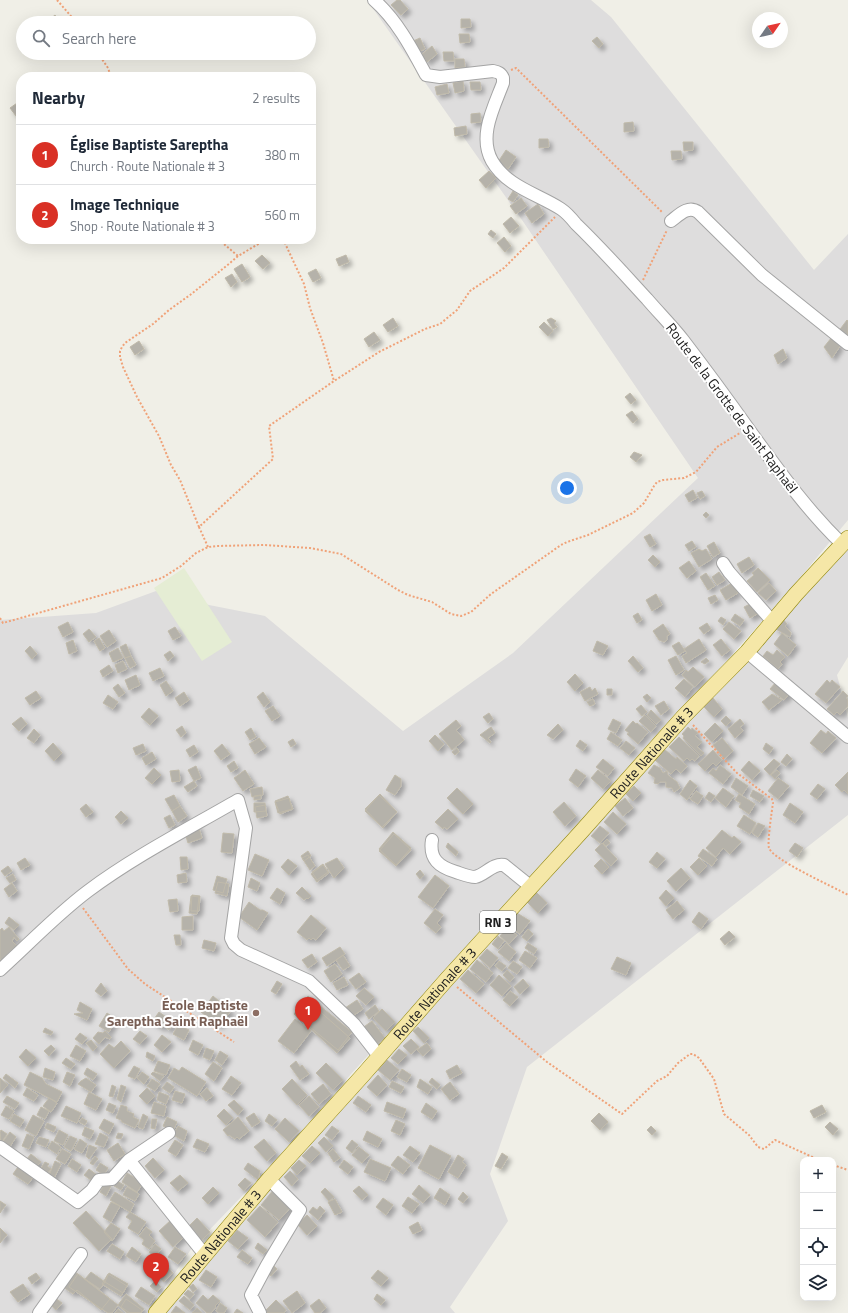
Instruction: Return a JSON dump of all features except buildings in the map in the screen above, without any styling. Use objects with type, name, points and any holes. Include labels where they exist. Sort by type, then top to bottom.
[{"type":"main road","name":"Route Nationale # 3","points":[[156,1313],[269,1179],[447,978],[581,832],[684,716],[747,652],[845,541]]},
{"type":"street","points":[[374,0],[384,8],[407,40],[426,75],[440,77],[493,71],[501,74]]},
{"type":"street","name":"Route de la Grotte de Saint Raphaël","points":[[501,74],[504,78],[487,129],[488,150],[492,160],[504,176],[514,184],[563,210],[594,241],[682,339],[804,505],[823,526],[845,541]]},
{"type":"street","points":[[671,221],[689,209],[694,209],[762,275],[848,344]]},
{"type":"street","points":[[723,562],[729,572],[773,622]]},
{"type":"street","points":[[747,652],[848,737]]},
{"type":"street","points":[[0,970],[77,899],[129,863],[238,800],[246,828],[231,938],[234,944],[241,950],[310,981],[354,1024],[379,1056]]},
{"type":"street","points":[[432,840],[432,853],[435,860],[445,869],[475,877],[500,864],[504,865],[530,886]]},
{"type":"street","points":[[0,1147],[78,1202],[92,1190],[99,1180],[112,1180],[129,1160],[169,1133]]},
{"type":"street","points":[[129,1160],[205,1255]]},
{"type":"street","points":[[260,1313],[251,1295],[300,1210],[269,1179]]},
{"type":"street","points":[[39,1313],[81,1254]]},
{"type":"path","points":[[57,0],[71,16]]},
{"type":"path","points":[[103,60],[109,72]]},
{"type":"path","points":[[501,74],[516,68],[671,221],[638,290]]},
{"type":"path","points":[[199,527],[273,459],[269,426],[379,352],[425,329],[440,324],[457,310],[470,291],[504,268],[563,210]]},
{"type":"path","points":[[224,244],[238,256]]},
{"type":"path","points":[[208,547],[180,480],[171,465],[159,436],[137,397],[123,366],[120,352],[125,343],[153,324],[169,310],[230,264],[238,256],[258,244]]},
{"type":"path","points":[[285,244],[304,284],[310,308],[323,343],[334,381]]},
{"type":"path","points":[[0,618],[3,623],[162,578],[181,566],[196,553],[208,547],[217,546],[310,548],[341,554],[398,590],[408,595],[432,602],[451,614],[461,616],[471,612],[491,594],[560,546],[588,535],[633,513],[644,503],[657,482],[662,480],[684,478],[696,472],[712,451],[722,443],[749,429]]},
{"type":"path","points":[[684,716],[737,773],[772,799],[773,802],[768,847],[772,853],[797,869],[848,895]]},
{"type":"path","points":[[77,899],[133,974],[144,984],[234,1042]]},
{"type":"path","points":[[447,978],[547,1062],[622,1114],[657,1081],[667,1076],[678,1063],[690,1054],[693,1054],[699,1058],[714,1079],[724,1114],[749,1135],[758,1147],[764,1149],[775,1140],[812,1157]]},
{"type":"path","points":[[836,1166],[848,1170]]},
{"type":"shaded area","points":[[367,0],[591,0],[611,17],[814,270],[848,234],[848,520],[784,597],[548,859],[351,1074],[296,1140],[192,1248],[147,1313],[0,1313],[0,620],[96,613],[156,591],[209,605],[265,616],[403,731],[513,653],[698,478],[522,220]]},
{"type":"shaded area","points":[[848,539],[848,657],[837,675],[848,718],[848,815],[527,1067],[490,1174],[508,1221],[450,1307],[455,1313],[163,1313],[188,1281]]},
{"type":"green space","points":[[184,568],[232,642],[202,661],[154,588]]},
{"type":"place","name":"École Baptiste Sareptha Saint Raphaël","points":[[256,1013]]},
{"type":"place","name":"Église Baptiste Sareptha","points":[[308,1030]]},
{"type":"place","name":"Image Technique","points":[[156,1286]]}]
